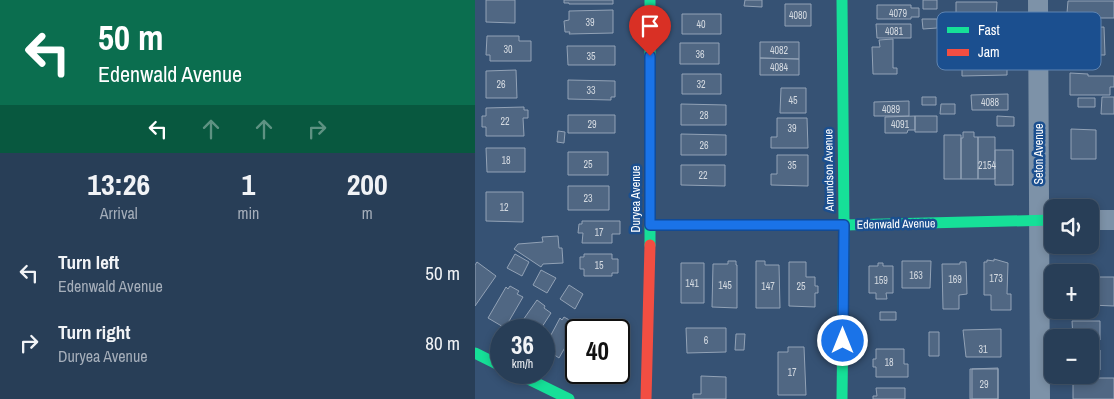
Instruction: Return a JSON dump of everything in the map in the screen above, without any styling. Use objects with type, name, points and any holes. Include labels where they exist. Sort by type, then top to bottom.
[{"type":"street","name":"Duryea Avenue","points":[[646,399],[650,225],[649,0]]},
{"type":"street","name":"Amundson Avenue","points":[[842,0],[844,225],[842,399]]},
{"type":"street","name":"Seton Avenue","points":[[1041,70],[1045,199]]},
{"type":"street","name":"Edenwald Avenue","points":[[650,225],[844,225],[1044,220]]},
{"type":"street","points":[[1099,220],[1114,220]]},
{"type":"street","name":"Seton Avenue","points":[[1039,399],[1045,254]]},
{"type":"street","points":[[475,353],[490,360]]},
{"type":"street","points":[[538,384],[569,399]]},
{"type":"building","points":[[486,0],[515,0],[515,23],[486,22]]},
{"type":"building","points":[[564,0],[613,0],[613,4],[569,4],[564,3]]},
{"type":"building","points":[[745,0],[762,0],[762,7],[744,6]]},
{"type":"building","points":[[923,0],[937,0],[937,9],[923,9]]},
{"type":"building","points":[[1068,1],[1114,1],[1114,18],[1101,18],[1101,12],[1067,12]]},
{"type":"building","points":[[956,2],[997,2],[996,12],[956,12]]},
{"type":"building","points":[[785,4],[811,4],[811,26],[785,26]]},
{"type":"building","points":[[877,5],[911,5],[911,8],[919,8],[919,17],[911,17],[911,19],[877,19]]},
{"type":"building","points":[[613,10],[613,33],[569,34],[570,32],[565,32],[564,21],[569,20],[569,11]]},
{"type":"building","points":[[682,14],[721,14],[721,34],[682,34]]},
{"type":"building","points":[[922,19],[937,19],[937,28],[923,29]]},
{"type":"building","points":[[876,24],[911,24],[911,38],[877,38]]},
{"type":"building","points":[[1101,27],[1104,27],[1105,55],[1101,55]]},
{"type":"building","points":[[487,36],[519,36],[519,41],[531,41],[531,61],[490,61],[490,55],[486,55]]},
{"type":"building","points":[[893,39],[893,68],[897,68],[897,74],[873,74],[872,47],[880,47],[879,40]]},
{"type":"building","points":[[760,42],[799,42],[799,59],[760,58]]},
{"type":"building","points":[[680,43],[719,43],[719,64],[680,64]]},
{"type":"building","points":[[567,46],[615,46],[615,65],[568,65]]},
{"type":"building","points":[[760,58],[799,59],[799,75],[760,75]]},
{"type":"building","points":[[516,70],[517,98],[486,98],[486,71]]},
{"type":"building","points":[[962,70],[1007,70],[1007,75],[962,76]]},
{"type":"building","points":[[1070,73],[1088,74],[1088,76],[1114,76],[1114,87],[1110,87],[1110,95],[1070,95]]},
{"type":"building","points":[[682,74],[721,74],[721,94],[682,94]]},
{"type":"building","points":[[568,80],[615,81],[615,97],[611,97],[611,100],[568,99]]},
{"type":"building","points":[[781,88],[806,88],[806,113],[780,113]]},
{"type":"building","points":[[1008,94],[1008,110],[972,110],[971,95]]},
{"type":"building","points":[[922,97],[936,97],[936,105],[922,105]]},
{"type":"building","points":[[1102,97],[1114,97],[1114,114],[1101,114]]},
{"type":"building","points":[[1078,98],[1095,98],[1095,107],[1078,107]]},
{"type":"building","points":[[909,101],[909,116],[874,116],[874,102]]},
{"type":"building","points":[[681,104],[726,105],[726,125],[681,125]]},
{"type":"building","points":[[941,104],[955,104],[955,114],[940,114]]},
{"type":"building","points":[[524,107],[524,110],[528,110],[528,118],[523,118],[524,136],[486,136],[486,127],[482,127],[482,116],[486,116],[486,108]]},
{"type":"building","points":[[568,115],[615,115],[615,133],[568,133]]},
{"type":"building","points":[[915,116],[915,130],[908,130],[907,133],[885,133],[885,117]]},
{"type":"building","points":[[915,116],[937,116],[937,132],[915,132]]},
{"type":"building","points":[[997,116],[1014,117],[1014,126],[997,126]]},
{"type":"building","points":[[777,118],[807,118],[808,148],[771,148],[771,137],[777,137]]},
{"type":"building","points":[[1071,129],[1096,130],[1096,159],[1071,159]]},
{"type":"building","points":[[558,131],[565,132],[564,143],[557,142]]},
{"type":"building","points":[[963,132],[974,132],[974,137],[978,137],[978,179],[961,179],[961,138],[963,138]]},
{"type":"building","points":[[681,134],[726,135],[726,155],[681,155]]},
{"type":"building","points":[[944,135],[961,135],[961,179],[944,179]]},
{"type":"building","points":[[978,137],[995,137],[995,179],[978,179]]},
{"type":"building","points":[[486,148],[525,148],[525,172],[487,172]]},
{"type":"building","points":[[995,150],[1013,150],[1013,185],[995,185]]},
{"type":"building","points":[[568,152],[608,152],[608,175],[568,175]]},
{"type":"building","points":[[777,155],[808,155],[808,186],[771,185],[771,174],[777,174]]},
{"type":"building","points":[[681,165],[725,165],[725,186],[681,185]]},
{"type":"building","points":[[568,186],[609,186],[609,210],[568,210]]},
{"type":"building","points":[[486,192],[523,192],[523,222],[486,221]]},
{"type":"building","points":[[582,221],[620,221],[620,234],[612,234],[612,243],[582,243],[583,233],[578,233],[579,224],[582,224]]},
{"type":"building","points":[[558,236],[559,248],[562,248],[563,263],[543,264],[541,267],[514,249],[518,244],[543,242],[542,237]]},
{"type":"building","points":[[515,254],[529,262],[522,276],[507,268]]},
{"type":"building","points":[[584,254],[612,254],[612,259],[618,259],[618,273],[612,273],[612,276],[584,276],[584,269],[580,269],[580,257],[584,257]]},
{"type":"building","points":[[994,259],[1008,263],[1007,294],[1011,294],[1011,310],[991,310],[991,295],[984,295],[984,262],[987,262],[987,260],[994,261]]},
{"type":"building","points":[[728,261],[736,261],[737,265],[737,308],[712,307],[713,264],[728,264]]},
{"type":"building","points":[[756,261],[765,261],[765,265],[779,265],[780,308],[756,308]]},
{"type":"building","points":[[902,261],[931,261],[930,288],[902,288]]},
{"type":"building","points":[[477,262],[496,276],[475,306],[475,265]]},
{"type":"building","points":[[789,262],[806,262],[806,277],[815,277],[815,286],[818,286],[818,293],[815,293],[815,307],[789,306]]},
{"type":"building","points":[[960,262],[966,262],[967,294],[959,295],[959,309],[943,309],[942,264],[960,264]]},
{"type":"building","points":[[681,263],[704,263],[704,303],[681,303]]},
{"type":"building","points":[[878,263],[883,263],[883,266],[893,266],[893,293],[886,293],[887,299],[876,299],[876,293],[869,293],[869,266],[878,266]]},
{"type":"building","points":[[541,270],[556,278],[547,293],[533,285]]},
{"type":"building","points":[[1099,277],[1114,277],[1114,306],[1099,305]]},
{"type":"building","points":[[569,285],[583,294],[575,309],[560,299]]},
{"type":"building","points":[[510,286],[519,291],[517,294],[523,297],[510,319],[488,318],[506,287],[508,289]]},
{"type":"building","points":[[537,300],[551,313],[547,319],[524,319]]},
{"type":"building","points":[[880,312],[896,312],[896,320],[880,320]]},
{"type":"building","points":[[564,317],[568,319],[565,319],[565,347],[559,358],[555,355],[555,327],[560,318],[562,320]]},
{"type":"building","points":[[1072,321],[1100,321],[1100,340],[1099,329],[1072,329]]},
{"type":"building","points":[[686,328],[726,328],[726,352],[687,353]]},
{"type":"building","points":[[1001,329],[1001,357],[966,357],[963,330]]},
{"type":"building","points":[[929,332],[939,332],[939,356],[929,356]]},
{"type":"building","points":[[736,334],[745,334],[744,350],[735,350]]},
{"type":"building","points":[[788,347],[804,347],[806,395],[778,395],[778,352],[788,352]]},
{"type":"building","points":[[876,349],[904,349],[904,364],[908,364],[908,377],[876,377],[876,367],[873,367],[873,359],[876,359]]},
{"type":"building","points":[[1099,350],[1100,350],[1099,370]]},
{"type":"building","points":[[998,368],[998,399],[970,399],[970,369]]},
{"type":"building","points":[[972,369],[998,369],[998,399],[972,399]]},
{"type":"building","points":[[701,376],[726,377],[726,399],[693,399],[693,394],[701,394]]},
{"type":"building","points":[[1099,378],[1114,378],[1114,399],[1073,399],[1073,384],[1099,384]]},
{"type":"building","points":[[876,388],[905,388],[905,399],[873,399],[873,396],[877,396]]},
{"type":"traffic: fast","points":[[650,0],[650,245]]},
{"type":"traffic: fast","points":[[842,0],[844,225],[842,399]]},
{"type":"traffic: fast","points":[[650,225],[844,225],[1044,220]]},
{"type":"traffic: fast","points":[[475,353],[490,360]]},
{"type":"traffic: fast","points":[[538,384],[569,399]]},
{"type":"traffic: jam","points":[[646,399],[650,245]]},
{"type":"route","points":[[650,56],[650,225],[844,225],[843,341]]}]
